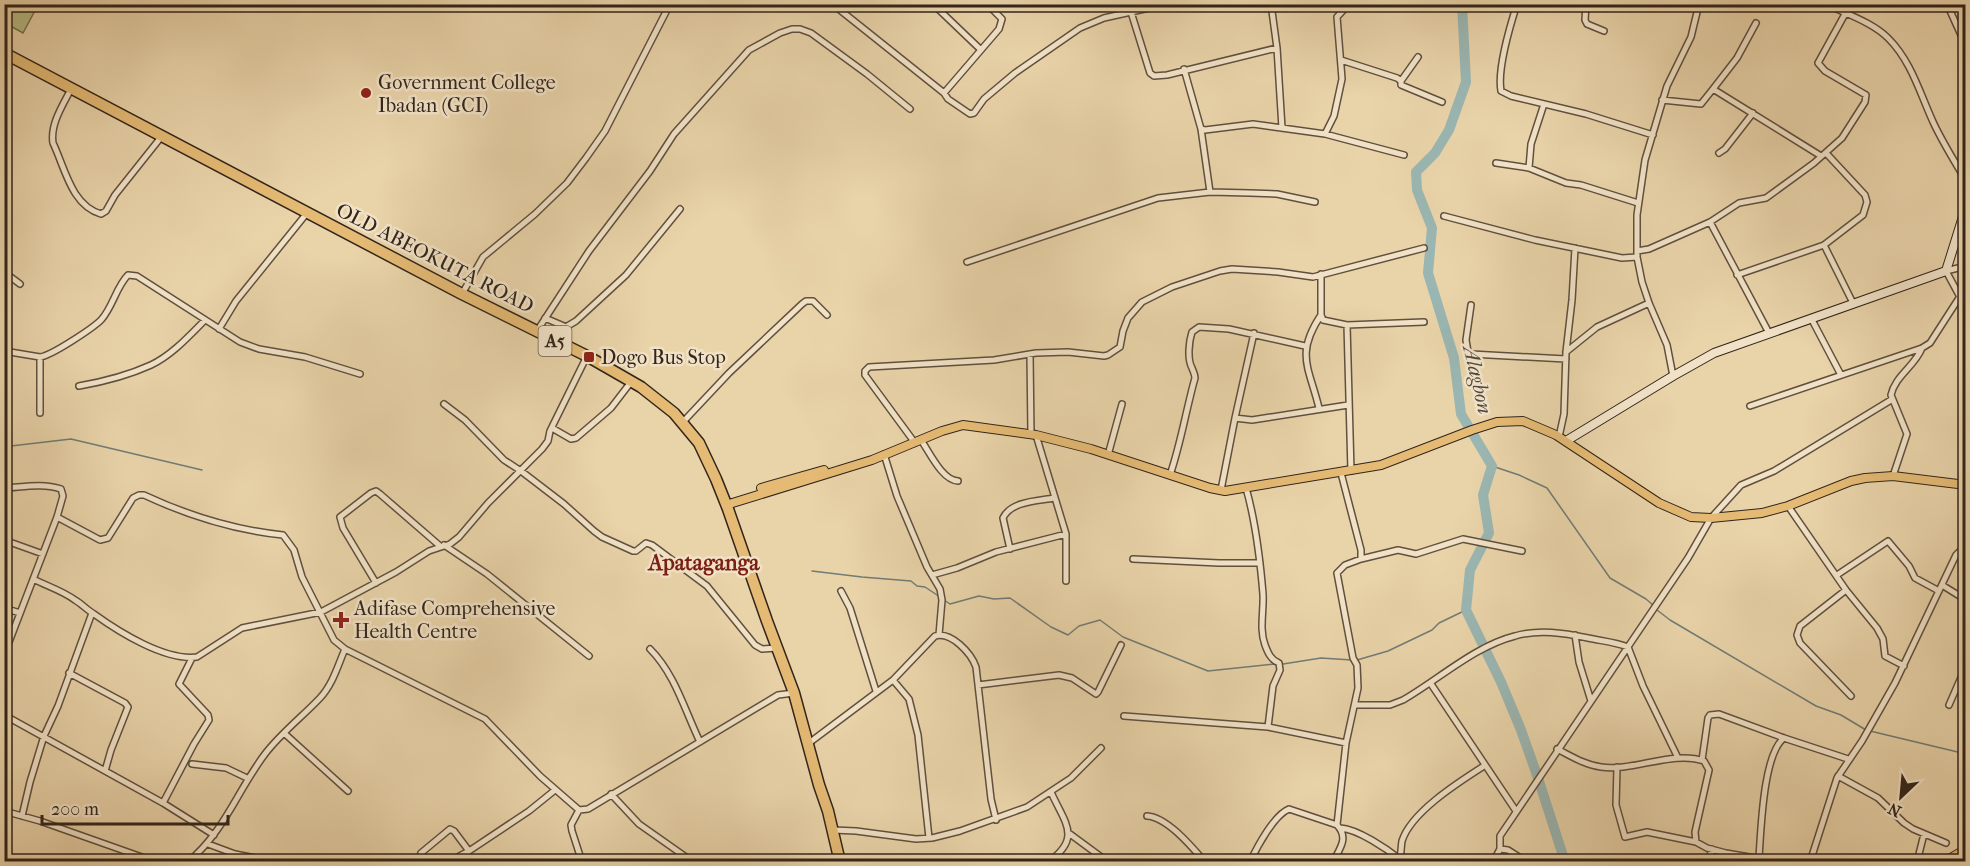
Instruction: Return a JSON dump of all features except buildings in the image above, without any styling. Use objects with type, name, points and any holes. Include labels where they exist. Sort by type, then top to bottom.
[{"type":"highway","name":"OLD ABEOKUTA ROAD","points":[[4,52],[462,294],[587,356],[659,400],[699,443],[725,502],[766,621],[795,693],[840,861]]},
{"type":"main road","points":[[725,502],[872,460],[963,425],[1034,435],[1221,490],[1246,488],[1381,465],[1497,422],[1523,421],[1563,439],[1666,507],[1691,517],[1712,518],[1762,513],[1788,506],[1851,481],[1893,476],[1963,485]]},
{"type":"main road","points":[[1944,861],[1965,849]]},
{"type":"street","points":[[462,294],[483,257],[535,214],[567,183],[586,158],[605,131],[670,4]]},
{"type":"street","points":[[933,4],[980,49]]},
{"type":"street","points":[[944,93],[999,29],[1002,22],[1001,17],[996,8],[987,4]]},
{"type":"street","points":[[1270,4],[1277,48],[1282,128]]},
{"type":"street","points":[[1325,134],[1334,116],[1342,79],[1337,17],[1349,4]]},
{"type":"street","points":[[1517,4],[1502,68],[1501,91],[1511,96],[1653,135]]},
{"type":"street","points":[[1586,4],[1587,24],[1604,31]]},
{"type":"street","points":[[1673,376],[1667,345],[1642,282],[1637,254],[1637,215],[1645,160],[1662,100],[1691,37],[1699,4]]},
{"type":"street","points":[[1827,4],[1876,29],[1888,38],[1900,53],[1912,71],[1934,125],[1965,181]]},
{"type":"street","points":[[1947,4],[1965,46]]},
{"type":"street","points":[[835,6],[944,93],[948,99],[970,114],[974,113],[984,99],[1015,73],[1080,28],[1104,18],[1163,5]]},
{"type":"street","points":[[1131,12],[1150,73],[1154,76],[1167,75],[1277,48]]},
{"type":"street","points":[[1444,216],[1535,240],[1622,258],[1637,254],[1710,222],[1739,203],[1766,198],[1842,138],[1854,122],[1866,98],[1860,90],[1825,70],[1818,63],[1845,14]]},
{"type":"street","points":[[1662,100],[1701,104],[1737,58],[1756,23]]},
{"type":"street","points":[[537,332],[599,236],[650,171],[674,134],[749,50],[792,29],[811,33],[910,109]]},
{"type":"street","points":[[1401,81],[1418,57]]},
{"type":"street","points":[[1341,60],[1401,81],[1401,85],[1442,102]]},
{"type":"street","points":[[1184,69],[1201,129],[1210,192]]},
{"type":"street","points":[[72,88],[55,123],[52,137],[80,202],[93,211],[100,214],[106,211],[126,180],[162,136]]},
{"type":"street","points":[[1713,89],[1823,155],[1861,188],[1867,202],[1863,215],[1824,245],[1737,275]]},
{"type":"street","points":[[1529,168],[1531,144],[1544,104]]},
{"type":"street","points":[[1719,153],[1725,149],[1753,113]]},
{"type":"street","points":[[1201,129],[1253,124],[1325,134],[1404,156]]},
{"type":"street","points":[[1496,163],[1529,168],[1566,183],[1599,190],[1638,203]]},
{"type":"street","points":[[967,262],[1158,198],[1210,192],[1266,193],[1315,202]]},
{"type":"street","points":[[1965,207],[1946,271],[1965,308]]},
{"type":"street","points":[[545,318],[566,327],[576,321],[626,275],[680,209]]},
{"type":"street","points":[[219,329],[236,301],[308,212]]},
{"type":"street","points":[[1710,222],[1769,333]]},
{"type":"street","points":[[1824,245],[1853,303]]},
{"type":"street","points":[[958,482],[950,480],[944,474],[866,375],[865,371],[869,367],[994,360],[1030,354],[1068,352],[1095,356],[1108,355],[1120,347],[1128,318],[1142,302],[1172,287],[1232,269],[1313,277],[1424,248]]},
{"type":"street","points":[[1563,439],[1566,356],[1575,248]]},
{"type":"street","points":[[1563,439],[1714,353],[1965,266]]},
{"type":"street","points":[[4,272],[20,284]]},
{"type":"street","points":[[1318,408],[1311,376],[1306,365],[1305,346],[1321,315],[1322,274]]},
{"type":"street","points":[[4,351],[40,357],[61,347],[101,320],[128,275],[137,276],[240,342],[259,349],[305,357],[360,374]]},
{"type":"street","points":[[1750,406],[1922,348],[1930,343],[1959,298]]},
{"type":"street","points":[[682,423],[729,373],[806,301],[813,301],[827,315]]},
{"type":"street","points":[[1471,305],[1466,340],[1468,352],[1471,354],[1566,356],[1597,327],[1649,303]]},
{"type":"street","points":[[1321,315],[1323,320],[1347,325],[1424,322]]},
{"type":"street","points":[[1811,318],[1841,375]]},
{"type":"street","points":[[79,386],[101,382],[151,365],[183,342],[205,320]]},
{"type":"street","points":[[1347,325],[1351,471]]},
{"type":"street","points":[[1170,475],[1180,445],[1186,410],[1196,378],[1191,367],[1189,340],[1192,332],[1200,327],[1229,329],[1305,346]]},
{"type":"street","points":[[1221,490],[1254,333]]},
{"type":"street","points":[[1893,476],[1907,434],[1891,395],[1895,382],[1917,359],[1922,348]]},
{"type":"street","points":[[1030,354],[1034,435],[1066,534],[1066,581]]},
{"type":"street","points":[[33,579],[75,600],[117,630],[155,649],[169,654],[192,657],[197,657],[242,628],[321,612],[459,537],[488,503],[548,441],[587,356]]},
{"type":"street","points":[[40,357],[40,413]]},
{"type":"street","points":[[552,428],[571,438],[576,438],[611,408],[631,382]]},
{"type":"street","points":[[1493,861],[1500,849],[1500,836],[1557,749],[1629,647],[1712,518],[1741,485],[1774,471],[1892,400]]},
{"type":"street","points":[[444,404],[465,420],[491,449],[579,516],[602,537],[633,551],[646,543],[672,559],[712,591],[755,645],[762,649],[778,648]]},
{"type":"street","points":[[1108,455],[1122,404]]},
{"type":"street","points":[[1235,418],[1252,420],[1348,405]]},
{"type":"street","points":[[883,455],[897,496],[940,589],[942,600],[939,635]]},
{"type":"street","points":[[1341,473],[1361,550],[1361,559]]},
{"type":"street","points":[[1963,485],[1965,474]]},
{"type":"street","points":[[4,488],[39,485],[61,489],[63,496],[4,655]]},
{"type":"street","points":[[1246,488],[1254,517],[1260,562],[1263,597],[1262,633],[1271,657],[1279,663],[1280,670],[1273,686],[1268,727]]},
{"type":"street","points":[[376,583],[343,528],[340,517],[376,491],[442,545],[487,574],[589,656]]},
{"type":"street","points":[[57,517],[100,540],[108,538],[133,498],[144,495],[218,524],[284,535],[294,550],[302,577],[334,640],[345,649],[485,719],[579,810],[588,809],[778,695],[795,693]]},
{"type":"street","points":[[1010,549],[1003,518],[1005,514],[1023,504],[1054,498]]},
{"type":"street","points":[[1788,506],[1846,590],[1877,628],[1883,639],[1885,656],[1904,666]]},
{"type":"street","points":[[932,575],[1010,549],[1066,534]]},
{"type":"street","points":[[1333,861],[1344,834],[1338,827],[1346,743],[1358,688],[1357,665],[1353,658],[1336,573],[1345,565],[1361,559],[1398,550],[1416,554],[1463,539],[1522,551]]},
{"type":"street","points":[[4,540],[43,554]]},
{"type":"street","points":[[1837,575],[1888,541],[1909,566],[1915,578],[1965,600]]},
{"type":"street","points":[[1810,861],[1838,776],[1862,741],[1904,666],[1956,555],[1965,545]]},
{"type":"street","points":[[1133,559],[1219,563],[1260,562]]},
{"type":"street","points":[[1846,590],[1800,626],[1797,635],[1800,643],[1851,696]]},
{"type":"street","points":[[841,591],[850,608],[876,691]]},
{"type":"street","points":[[4,608],[20,613]]},
{"type":"street","points":[[22,816],[44,736],[58,706],[92,613]]},
{"type":"street","points":[[1355,705],[1390,705],[1403,700],[1490,645],[1514,636],[1537,632],[1575,635],[1629,647]]},
{"type":"street","points":[[1575,635],[1579,662],[1591,701]]},
{"type":"street","points":[[809,743],[892,680],[935,636],[950,638],[972,657],[976,667],[991,799],[996,820]]},
{"type":"street","points":[[978,685],[1066,675],[1096,694],[1121,645]]},
{"type":"street","points":[[1629,647],[1642,686],[1678,758]]},
{"type":"street","points":[[188,861],[208,844],[233,808],[247,778],[284,733],[326,690],[345,649]]},
{"type":"street","points":[[650,649],[676,687],[700,742]]},
{"type":"street","points":[[163,803],[210,717],[179,684],[192,657]]},
{"type":"street","points":[[1949,705],[1965,666]]},
{"type":"street","points":[[69,674],[125,703],[128,707],[105,771]]},
{"type":"street","points":[[892,680],[909,699],[918,735],[929,838]]},
{"type":"street","points":[[1431,684],[1516,811]]},
{"type":"street","points":[[4,714],[163,803],[214,835]]},
{"type":"street","points":[[1702,760],[1706,722],[1710,715],[1723,714],[1784,738],[1848,759]]},
{"type":"street","points":[[1124,716],[1268,727],[1346,743]]},
{"type":"street","points":[[284,733],[348,791]]},
{"type":"street","points":[[1759,857],[1768,774],[1779,743],[1784,738]]},
{"type":"street","points":[[833,830],[929,838],[996,820],[1027,807],[1051,792],[1071,778],[1101,748]]},
{"type":"street","points":[[1557,749],[1602,768],[1678,758],[1702,760],[1708,765],[1709,770],[1695,832],[1696,842]]},
{"type":"street","points":[[192,764],[226,768],[247,778]]},
{"type":"street","points":[[1402,861],[1402,842],[1424,811],[1438,798],[1484,766]]},
{"type":"street","points":[[1617,767],[1616,805],[1625,837],[1647,832],[1696,842],[1712,849],[1778,861]]},
{"type":"street","points":[[1838,776],[1878,798],[1904,823],[1946,843]]},
{"type":"street","points":[[448,861],[469,851],[529,811],[555,789]]},
{"type":"street","points":[[1051,792],[1070,834],[1108,861]]},
{"type":"street","points":[[610,794],[639,824],[693,861]]},
{"type":"street","points":[[1250,861],[1284,811],[1289,809],[1362,835],[1402,861]]},
{"type":"street","points":[[579,810],[572,825],[572,831],[582,861]]},
{"type":"street","points":[[4,811],[156,861]]},
{"type":"street","points":[[1147,816],[1159,818],[1205,861]]},
{"type":"street","points":[[421,853],[450,829],[469,851]]},
{"type":"street","points":[[1048,861],[1064,848],[1070,834]]},
{"type":"street","points":[[1917,861],[1924,834]]},
{"type":"street","points":[[208,844],[235,854],[275,861]]},
{"type":"street","points":[[1500,849],[1508,850],[1527,861]]},
{"type":"street","points":[[1708,861],[1712,849]]},
{"type":"green space","points":[[4,5],[38,5],[23,33],[5,23]]},
{"type":"waterway","name":"Alagbon","points":[[1462,4],[1466,82],[1449,130],[1435,153],[1416,172],[1417,190],[1432,228],[1428,273],[1454,358],[1461,414],[1492,466],[1483,495],[1489,533],[1470,570],[1466,610],[1501,682],[1521,730],[1565,862]]},
{"type":"waterway","points":[[4,436],[11,446],[71,439],[202,470]]},
{"type":"waterway","points":[[1492,466],[1547,488],[1610,578],[1654,606]]},
{"type":"waterway","points":[[812,571],[911,581],[940,597]]},
{"type":"waterway","points":[[944,600],[950,604],[979,596],[994,599],[1010,598],[1051,627],[1068,635],[1079,626],[1100,620],[1123,637],[1208,671],[1275,664]]},
{"type":"waterway","points":[[1357,660],[1388,651],[1432,630],[1439,623],[1466,610]]},
{"type":"waterway","points":[[1657,610],[1670,620],[1816,706],[1841,715],[1866,730]]},
{"type":"waterway","points":[[1283,664],[1321,658],[1352,660]]},
{"type":"waterway","points":[[1870,731],[1966,754]]},
{"type":"place","name":"Government College Ibadan (GCI)","points":[[366,93]]},
{"type":"place","name":"Dogo Bus Stop","points":[[589,357]]},
{"type":"place","name":"Adifase Comprehensive Health Centre","points":[[341,620]]},
{"type":"district","name":"Apataganga","points":[[704,563]]}]
